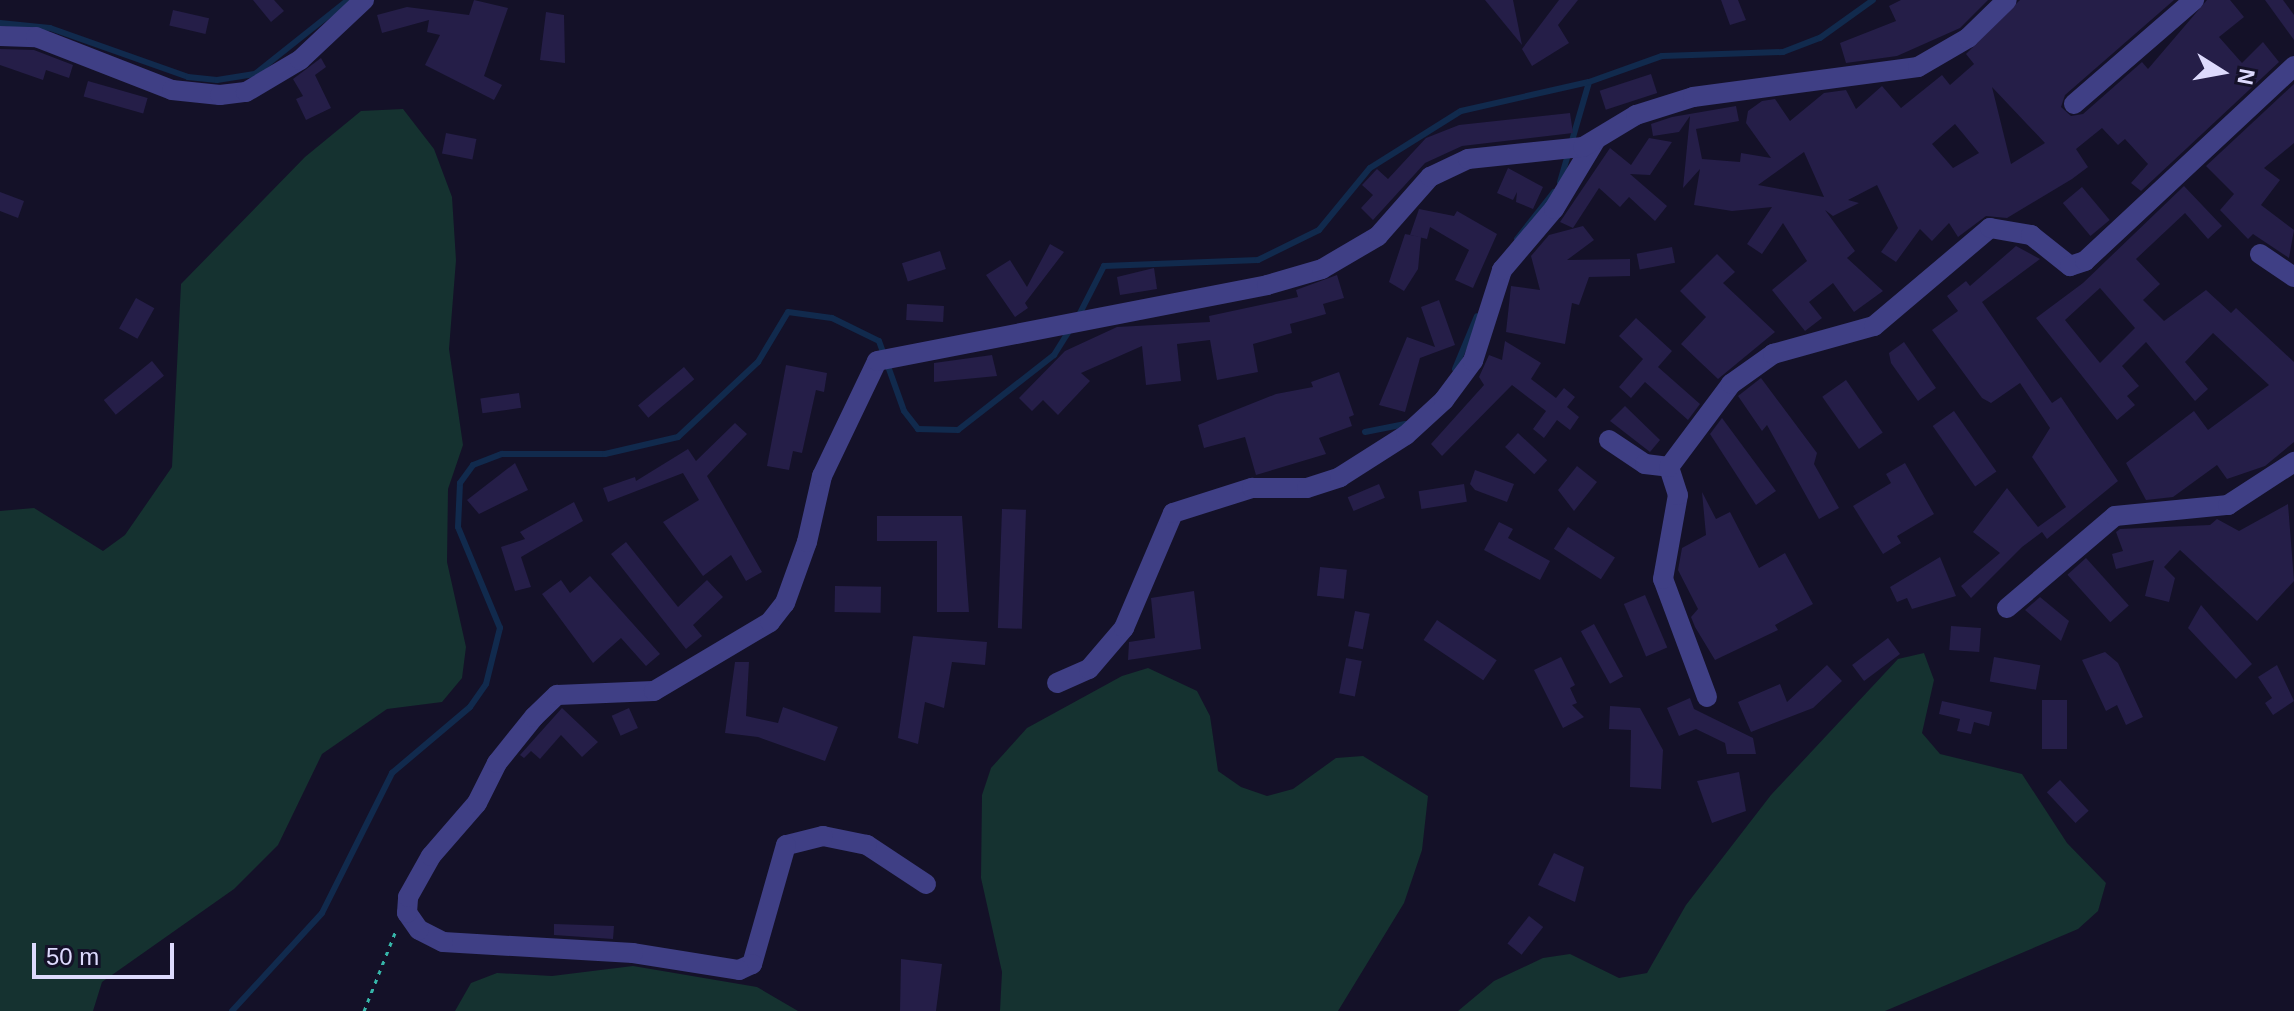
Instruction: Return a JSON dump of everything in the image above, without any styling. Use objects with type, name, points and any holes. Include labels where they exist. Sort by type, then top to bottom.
[{"type":"street","points":[[0,36],[36,37],[172,90],[220,95],[255,88],[300,60],[364,0]]},
{"type":"street","points":[[926,884],[867,845],[823,836],[786,845],[752,964],[739,970],[633,953],[443,942],[419,930],[407,913],[408,897],[431,856],[477,803],[515,740],[557,695],[654,691],[770,622],[794,579],[822,476],[885,357],[1085,320],[1322,269],[1378,236],[1445,168],[1494,154],[1582,146],[1636,115],[1693,97],[1918,67],[1968,38],[2007,0]]},
{"type":"street","points":[[2074,104],[2194,0]]},
{"type":"street","points":[[1669,467],[1731,384],[1755,365],[1874,326],[1990,228],[2031,235],[2070,266],[2085,261],[2294,66]]},
{"type":"street","points":[[1057,683],[1089,669],[1124,628],[1173,513],[1252,488],[1307,488],[1340,477],[1406,435],[1444,400],[1473,361],[1502,270],[1554,209],[1582,146]]},
{"type":"street","points":[[2260,254],[2294,277]]},
{"type":"street","points":[[1609,440],[1645,464],[1669,467]]},
{"type":"street","points":[[2007,608],[2115,516],[2228,505],[2294,462]]},
{"type":"street","points":[[1669,467],[1678,495],[1663,579],[1707,697]]},
{"type":"path","points":[[364,1011],[407,913]]},
{"type":"green space","points":[[403,109],[434,149],[452,197],[456,260],[449,349],[463,445],[448,489],[447,562],[466,647],[462,678],[442,702],[387,709],[322,754],[278,845],[234,889],[102,982],[93,1011],[0,1011],[0,511],[34,508],[103,551],[125,535],[172,467],[181,284],[305,157],[361,111]]},
{"type":"green space","points":[[1924,653],[1934,680],[1922,733],[1940,754],[2022,774],[2067,843],[2106,883],[2098,911],[2078,929],[1885,1011],[1458,1011],[1494,981],[1543,958],[1570,954],[1619,978],[1647,973],[1686,905],[1771,795],[1898,659]]},
{"type":"green space","points":[[1148,668],[1197,691],[1210,716],[1218,771],[1241,787],[1267,796],[1293,789],[1336,758],[1363,756],[1428,796],[1422,850],[1404,903],[1338,1011],[1000,1011],[1002,972],[981,878],[982,795],[991,768],[1027,728],[1122,676]]},
{"type":"green space","points":[[633,966],[757,987],[798,1011],[455,1011],[471,983],[497,973],[552,976]]},
{"type":"building","points":[[253,0],[274,0],[284,11],[271,22]]},
{"type":"building","points":[[474,0],[508,8],[484,76],[502,85],[494,100],[425,65],[440,35],[427,32],[429,20],[382,33],[377,15],[407,7],[469,15]]},
{"type":"building","points":[[1485,0],[1513,0],[1522,45]]},
{"type":"building","points":[[1559,0],[1578,0],[1558,25],[1569,43],[1532,66],[1522,49]]},
{"type":"building","points":[[1721,0],[1738,0],[1746,20],[1730,25]]},
{"type":"building","points":[[1901,0],[1988,0],[1960,28],[1897,56],[1846,63],[1840,43],[1896,21],[1889,6]]},
{"type":"building","points":[[2020,0],[2174,0],[2065,95],[2061,107],[2071,116],[2083,114],[2142,62],[2148,69],[2207,0],[2230,0],[2244,17],[2219,37],[2242,63],[2263,42],[2279,62],[2141,191],[2131,183],[2148,164],[2125,139],[2118,145],[2102,128],[2076,149],[2088,167],[2072,179],[2007,218],[1986,216],[1958,237],[1949,223],[1932,241],[1920,229],[1896,262],[1881,252],[1898,228],[1877,185],[1848,200],[1859,203],[1833,216],[1825,210],[1855,251],[1847,258],[1883,291],[1854,312],[1833,283],[1809,302],[1822,318],[1805,331],[1772,290],[1807,261],[1783,223],[1762,254],[1747,244],[1772,207],[1732,211],[1694,205],[1700,169],[1683,188],[1690,116],[1679,132],[1653,136],[1651,124],[1672,117],[1736,106],[1739,121],[1696,129],[1702,159],[1740,162],[1741,153],[1771,158],[1746,123],[1748,111],[1762,101],[1775,99],[1790,121],[1824,93],[1846,90],[1856,109],[1882,86],[1901,108],[1942,75],[1950,85],[1974,64],[1966,54]],"holes":[[[1992,87],[2045,143],[2011,164]],[[1955,124],[1979,153],[1953,168],[1932,144]],[[1804,152],[1824,197],[1758,185]]]},
{"type":"building","points":[[2265,0],[2283,0],[2294,15],[2294,40]]},
{"type":"building","points":[[173,10],[209,18],[205,34],[169,26]]},
{"type":"building","points":[[546,12],[564,15],[565,63],[540,60]]},
{"type":"building","points":[[0,49],[34,50],[73,65],[69,78],[46,70],[43,80],[0,65]]},
{"type":"building","points":[[321,58],[326,67],[315,75],[331,108],[306,120],[296,99],[303,96],[293,79]]},
{"type":"building","points":[[1651,74],[1657,93],[1606,110],[1600,91]]},
{"type":"building","points":[[88,81],[148,98],[143,113],[84,96]]},
{"type":"building","points":[[2294,84],[2294,143],[2264,168],[2280,180],[2261,205],[2294,230],[2289,258],[2253,234],[2248,239],[2220,210],[2234,194],[2206,166]]},
{"type":"building","points":[[1570,113],[1573,133],[1462,146],[1425,163],[1373,220],[1361,208],[1373,195],[1362,185],[1377,169],[1388,179],[1426,138],[1459,125]]},
{"type":"building","points":[[446,133],[476,139],[472,160],[442,154]]},
{"type":"building","points":[[1649,138],[1672,142],[1650,175],[1630,174],[1667,206],[1655,221],[1629,197],[1620,207],[1599,188],[1573,228],[1560,222],[1610,148],[1631,165]]},
{"type":"building","points":[[1508,168],[1543,187],[1533,209],[1516,202],[1517,192],[1513,200],[1497,193]]},
{"type":"building","points":[[2184,186],[2222,226],[2208,239],[2185,213],[2136,259],[2160,284],[2143,300],[2164,321],[2206,290],[2231,313],[2236,308],[2294,362],[2294,442],[2265,466],[2227,479],[2217,465],[2173,497],[2146,500],[2126,463],[2194,411],[2208,430],[2269,385],[2213,333],[2185,362],[2208,389],[2195,401],[2146,342],[2122,366],[2139,386],[2127,396],[2135,405],[2117,420],[2036,318],[2083,283]],"holes":[[[2100,288],[2135,328],[2100,363],[2065,320]]]},
{"type":"building","points":[[2082,187],[2110,220],[2090,236],[2063,203]]},
{"type":"building","points":[[0,192],[24,201],[18,218],[0,211]]},
{"type":"building","points":[[1419,209],[1454,216],[1457,211],[1497,234],[1473,288],[1455,280],[1469,250],[1430,227],[1427,239],[1410,235]]},
{"type":"building","points":[[1583,226],[1594,240],[1567,260],[1630,259],[1630,276],[1589,277],[1579,305],[1572,303],[1565,344],[1506,332],[1511,286],[1540,290],[1531,256],[1549,235]]},
{"type":"building","points":[[1405,234],[1421,237],[1418,269],[1404,291],[1389,282]]},
{"type":"building","points":[[1050,244],[1064,252],[1025,303],[1028,308],[1015,317],[986,275],[1010,260],[1027,287]]},
{"type":"building","points":[[2016,246],[2040,259],[1982,302],[2052,403],[2061,397],[2118,481],[2047,539],[2042,532],[2022,547],[1971,598],[1961,586],[2000,553],[1973,532],[2007,488],[2038,527],[2066,507],[2032,457],[2050,428],[2020,383],[1991,403],[1982,398],[1932,330],[1958,311],[1947,296],[1966,281],[1970,286]]},
{"type":"building","points":[[1672,247],[1675,263],[1640,270],[1637,254]]},
{"type":"building","points":[[940,251],[946,269],[908,281],[902,263]]},
{"type":"building","points":[[1717,254],[1735,272],[1723,283],[1775,332],[1718,379],[1681,344],[1706,317],[1680,291]]},
{"type":"building","points":[[1154,268],[1157,289],[1120,295],[1117,277]]},
{"type":"building","points":[[1337,275],[1344,298],[1323,304],[1326,314],[1290,324],[1292,333],[1253,344],[1258,372],[1217,380],[1210,340],[1177,344],[1181,381],[1146,385],[1142,346],[1081,373],[1090,381],[1058,415],[1043,400],[1032,411],[1019,398],[1065,351],[1117,327],[1210,322],[1209,316],[1298,297],[1296,290]]},
{"type":"building","points":[[136,298],[154,308],[137,339],[119,329]]},
{"type":"building","points":[[1439,300],[1455,345],[1420,358],[1405,412],[1379,405],[1407,337],[1435,347],[1421,307]]},
{"type":"building","points":[[907,304],[944,306],[943,322],[906,320]]},
{"type":"building","points":[[1636,318],[1672,351],[1658,367],[1700,404],[1688,420],[1645,382],[1631,398],[1619,387],[1643,359],[1619,336]]},
{"type":"building","points":[[1505,341],[1541,363],[1531,379],[1556,398],[1564,388],[1575,397],[1567,407],[1579,417],[1570,430],[1557,420],[1544,438],[1533,429],[1546,411],[1512,385],[1442,456],[1431,444],[1484,385],[1479,377],[1489,355],[1502,360]]},
{"type":"building","points":[[1904,342],[1936,388],[1918,401],[1891,363],[1889,353]]},
{"type":"building","points":[[992,355],[997,376],[934,382],[934,363]]},
{"type":"building","points":[[152,361],[164,376],[116,415],[104,400]]},
{"type":"building","points":[[786,365],[827,373],[824,392],[816,390],[802,453],[793,451],[789,470],[767,466]]},
{"type":"building","points":[[684,367],[694,379],[648,418],[638,406]]},
{"type":"building","points":[[1339,372],[1354,415],[1349,417],[1352,426],[1319,438],[1326,454],[1256,475],[1245,437],[1204,448],[1198,425],[1276,394],[1313,387],[1311,382]]},
{"type":"building","points":[[1761,378],[1817,453],[1814,464],[1839,508],[1819,519],[1767,425],[1762,431],[1738,396]]},
{"type":"building","points":[[1846,380],[1883,432],[1859,449],[1822,397]]},
{"type":"building","points":[[519,393],[521,408],[482,413],[480,398]]},
{"type":"building","points":[[1625,406],[1660,440],[1650,452],[1610,421]]},
{"type":"building","points":[[1954,411],[1996,472],[1975,487],[1933,426]]},
{"type":"building","points":[[1722,418],[1776,491],[1756,505],[1710,434]]},
{"type":"building","points":[[735,423],[747,434],[707,476],[762,572],[746,581],[731,555],[703,576],[663,522],[699,500],[683,473],[608,502],[603,488],[635,477],[636,481],[688,449],[696,461]]},
{"type":"building","points":[[1518,433],[1547,460],[1534,474],[1505,447]]},
{"type":"building","points":[[515,463],[528,490],[479,514],[467,500]]},
{"type":"building","points":[[1905,463],[1934,514],[1897,536],[1901,543],[1883,554],[1853,506],[1891,483],[1886,474]]},
{"type":"building","points":[[1577,466],[1597,482],[1574,511],[1558,490]]},
{"type":"building","points":[[1475,470],[1514,484],[1507,502],[1475,490],[1470,484]]},
{"type":"building","points":[[1379,484],[1385,498],[1354,511],[1348,497]]},
{"type":"building","points":[[1464,484],[1467,502],[1421,509],[1419,491]]},
{"type":"building","points":[[1702,492],[1716,519],[1730,512],[1759,568],[1785,553],[1813,604],[1775,625],[1778,630],[1715,660],[1695,627],[1691,617],[1698,609],[1678,570],[1682,548],[1706,535]]},
{"type":"building","points":[[574,502],[583,521],[521,557],[531,587],[515,591],[501,547],[525,539],[520,532]]},
{"type":"building","points":[[2288,504],[2294,581],[2257,621],[2180,550],[2164,567],[2175,578],[2169,602],[2145,596],[2154,560],[2116,569],[2112,554],[2123,551],[2116,532],[2120,529],[2210,525],[2217,519],[2239,531]]},
{"type":"building","points":[[1002,509],[1026,510],[1022,629],[998,628]]},
{"type":"building","points":[[877,516],[962,516],[969,612],[937,612],[937,541],[877,541]]},
{"type":"building","points":[[1499,522],[1513,529],[1508,538],[1550,561],[1540,580],[1484,550]]},
{"type":"building","points":[[1568,527],[1615,557],[1601,579],[1554,549]]},
{"type":"building","points":[[626,542],[678,607],[707,580],[723,597],[693,625],[702,636],[686,649],[611,554]]},
{"type":"building","points":[[1940,557],[1956,596],[1912,609],[1907,598],[1897,602],[1890,587]]},
{"type":"building","points":[[2086,558],[2129,606],[2110,622],[2067,575]]},
{"type":"building","points":[[1320,567],[1347,570],[1344,599],[1317,596]]},
{"type":"building","points":[[590,576],[660,654],[646,666],[621,638],[593,663],[542,594],[561,580],[570,593]]},
{"type":"building","points":[[835,586],[881,587],[881,613],[835,612]]},
{"type":"building","points":[[1194,591],[1201,649],[1128,660],[1129,642],[1155,638],[1151,598]]},
{"type":"building","points":[[1645,595],[1667,647],[1646,656],[1624,604]]},
{"type":"building","points":[[2040,597],[2069,621],[2061,641],[2025,610]]},
{"type":"building","points":[[2201,605],[2252,664],[2236,679],[2188,628]]},
{"type":"building","points":[[1355,611],[1370,614],[1363,649],[1348,646]]},
{"type":"building","points":[[1437,620],[1497,660],[1483,680],[1424,640]]},
{"type":"building","points":[[1594,624],[1623,676],[1610,684],[1581,631]]},
{"type":"building","points":[[1951,626],[1981,628],[1979,652],[1949,650]]},
{"type":"building","points":[[913,636],[987,642],[985,665],[952,662],[944,708],[925,702],[918,744],[898,738]]},
{"type":"building","points":[[1888,638],[1900,654],[1864,681],[1852,665]]},
{"type":"building","points":[[2105,652],[2118,663],[2143,717],[2126,725],[2117,705],[2106,711],[2082,660]]},
{"type":"building","points":[[1561,657],[1575,685],[1570,688],[1577,703],[1572,705],[1584,717],[1563,728],[1534,670]]},
{"type":"building","points":[[1994,657],[2040,665],[2036,690],[1990,682]]},
{"type":"building","points":[[1346,658],[1362,661],[1355,696],[1339,693]]},
{"type":"building","points":[[735,662],[749,662],[746,716],[778,723],[783,707],[838,727],[825,761],[758,737],[725,733]]},
{"type":"building","points":[[1827,665],[1842,681],[1813,708],[1751,732],[1738,702],[1780,684],[1787,702]]},
{"type":"building","points":[[2277,665],[2294,701],[2273,715],[2265,703],[2272,698],[2258,677]]},
{"type":"building","points":[[1690,698],[1694,709],[1753,738],[1756,754],[1727,754],[1725,743],[1696,729],[1679,736],[1667,708]]},
{"type":"building","points":[[2042,700],[2067,700],[2067,749],[2042,749]]},
{"type":"building","points":[[1942,701],[1992,712],[1989,726],[1974,722],[1971,734],[1957,731],[1960,719],[1939,714]]},
{"type":"building","points":[[1610,706],[1640,708],[1663,750],[1661,789],[1630,787],[1631,730],[1609,729]]},
{"type":"building","points":[[562,708],[598,742],[582,757],[561,735],[540,759],[531,751],[524,758],[520,755]]},
{"type":"building","points":[[629,708],[638,728],[621,736],[612,716]]},
{"type":"building","points":[[1739,772],[1746,811],[1712,823],[1697,781]]},
{"type":"building","points":[[2060,780],[2089,811],[2075,823],[2047,792]]},
{"type":"building","points":[[1554,853],[1584,867],[1575,902],[1538,885]]},
{"type":"building","points":[[1529,916],[1543,927],[1522,955],[1507,944]]},
{"type":"building","points":[[554,924],[614,926],[613,939],[554,935]]},
{"type":"building","points":[[901,959],[942,964],[936,1011],[900,1011]]},
{"type":"waterway","points":[[0,23],[50,28],[188,77],[217,80],[255,74],[348,0]]},
{"type":"waterway","points":[[1079,315],[1104,266],[1258,260],[1319,230],[1370,168],[1461,111],[1589,82],[1662,56],[1783,52],[1820,38],[1873,0]]},
{"type":"waterway","points":[[1560,182],[1589,82]]},
{"type":"waterway","points":[[1517,239],[1554,192]]},
{"type":"waterway","points":[[232,1011],[322,913],[392,773],[470,707],[486,684],[500,628],[458,527],[460,483],[473,465],[502,454],[605,454],[678,437],[758,362],[788,312],[832,318],[879,341],[904,411],[918,429],[958,430],[1054,355],[1071,328]]},
{"type":"waterway","points":[[1455,369],[1477,316]]},
{"type":"waterway","points":[[1365,432],[1405,424]]}]
